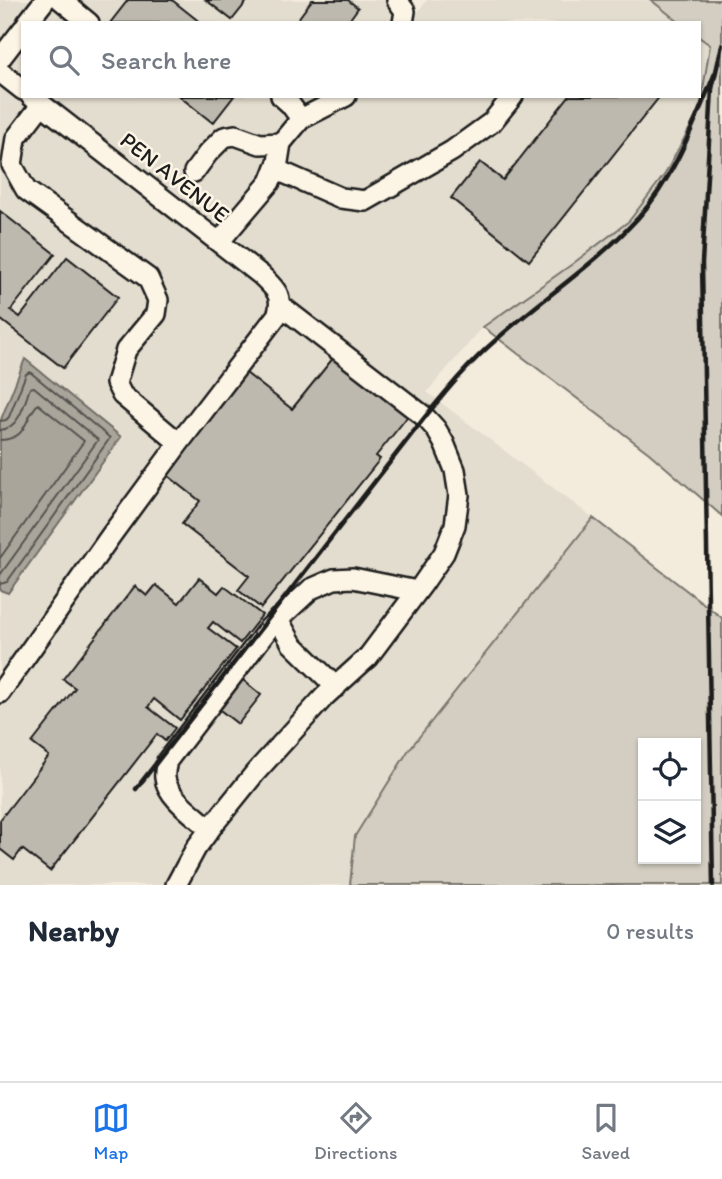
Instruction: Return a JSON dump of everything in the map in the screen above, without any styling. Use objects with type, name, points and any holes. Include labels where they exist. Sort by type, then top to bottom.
[{"type":"street","points":[[29,21],[45,0]]},
{"type":"street","points":[[61,0],[87,21]]},
{"type":"street","points":[[0,59],[21,32]]},
{"type":"street","points":[[0,72],[21,88]]},
{"type":"street","points":[[283,98],[301,119]]},
{"type":"street","points":[[219,243],[270,182],[281,143],[301,119],[342,98]]},
{"type":"street","points":[[275,169],[341,198],[365,201],[452,151],[492,122],[511,98]]},
{"type":"street","points":[[37,100],[16,138],[12,165],[26,190],[148,278],[158,300],[156,314],[126,350],[116,383],[122,395],[179,443]]},
{"type":"street","name":"PEN AVENUE","points":[[37,100],[261,275],[277,291],[281,304],[425,417],[444,443],[455,470],[460,495],[455,525],[443,554],[417,592],[368,657],[335,687],[255,773],[196,848],[176,885]]},
{"type":"street","points":[[194,172],[224,137],[236,135],[260,144],[281,143]]},
{"type":"street","points":[[0,693],[88,567],[278,314],[281,304]]},
{"type":"street","points":[[210,829],[179,802],[167,786],[164,775],[167,761],[269,628],[311,589],[334,579],[354,578],[417,592]]},
{"type":"street","points":[[278,619],[292,644],[335,687]]},
{"type":"shaded area","points":[[0,0],[398,0],[416,14],[427,0],[651,0],[677,21],[21,21],[21,98],[701,98],[701,38],[710,45],[700,109],[665,174],[629,221],[483,327],[427,392],[593,518],[408,751],[355,836],[350,885],[0,885],[0,590],[8,592],[121,437],[25,359],[0,422]]},
{"type":"shaded area","points":[[651,0],[722,0],[722,516],[649,453],[483,327],[629,221],[665,174],[700,109],[710,45],[701,38],[701,21],[677,21]]},
{"type":"shaded area","points":[[593,518],[722,618],[722,885],[350,885],[355,836],[408,751]]},
{"type":"water","points":[[25,359],[121,437],[8,593],[0,590],[0,422]]},
{"type":"building","points":[[128,0],[172,0],[198,21],[112,21]]},
{"type":"building","points":[[206,0],[248,0],[232,20]]},
{"type":"building","points":[[312,0],[348,0],[358,8],[348,21],[296,21]]},
{"type":"building","points":[[182,98],[232,98],[213,123]]},
{"type":"building","points":[[567,98],[658,98],[529,261],[451,198],[480,162],[503,180]]},
{"type":"building","points":[[0,211],[55,254],[11,310],[20,317],[67,257],[118,297],[63,368],[0,319]]},
{"type":"building","points":[[334,357],[408,416],[376,456],[380,459],[261,608],[238,590],[249,576],[182,524],[200,501],[166,474],[246,373],[292,409]]},
{"type":"building","points":[[199,578],[218,593],[224,586],[262,615],[240,643],[213,622],[208,628],[236,649],[180,720],[154,699],[148,707],[175,728],[165,741],[157,734],[50,871],[22,849],[14,860],[0,849],[0,820],[49,756],[32,743],[75,688],[63,679],[135,586],[147,596],[156,585],[179,603]]},
{"type":"building","points":[[243,680],[261,695],[238,724],[220,710]]},
{"type":"railway","points":[[713,885],[702,263],[712,89],[722,45]]},
{"type":"railway","points":[[136,789],[425,417],[460,376],[497,339],[605,251],[651,202],[682,149],[715,73]]}]
